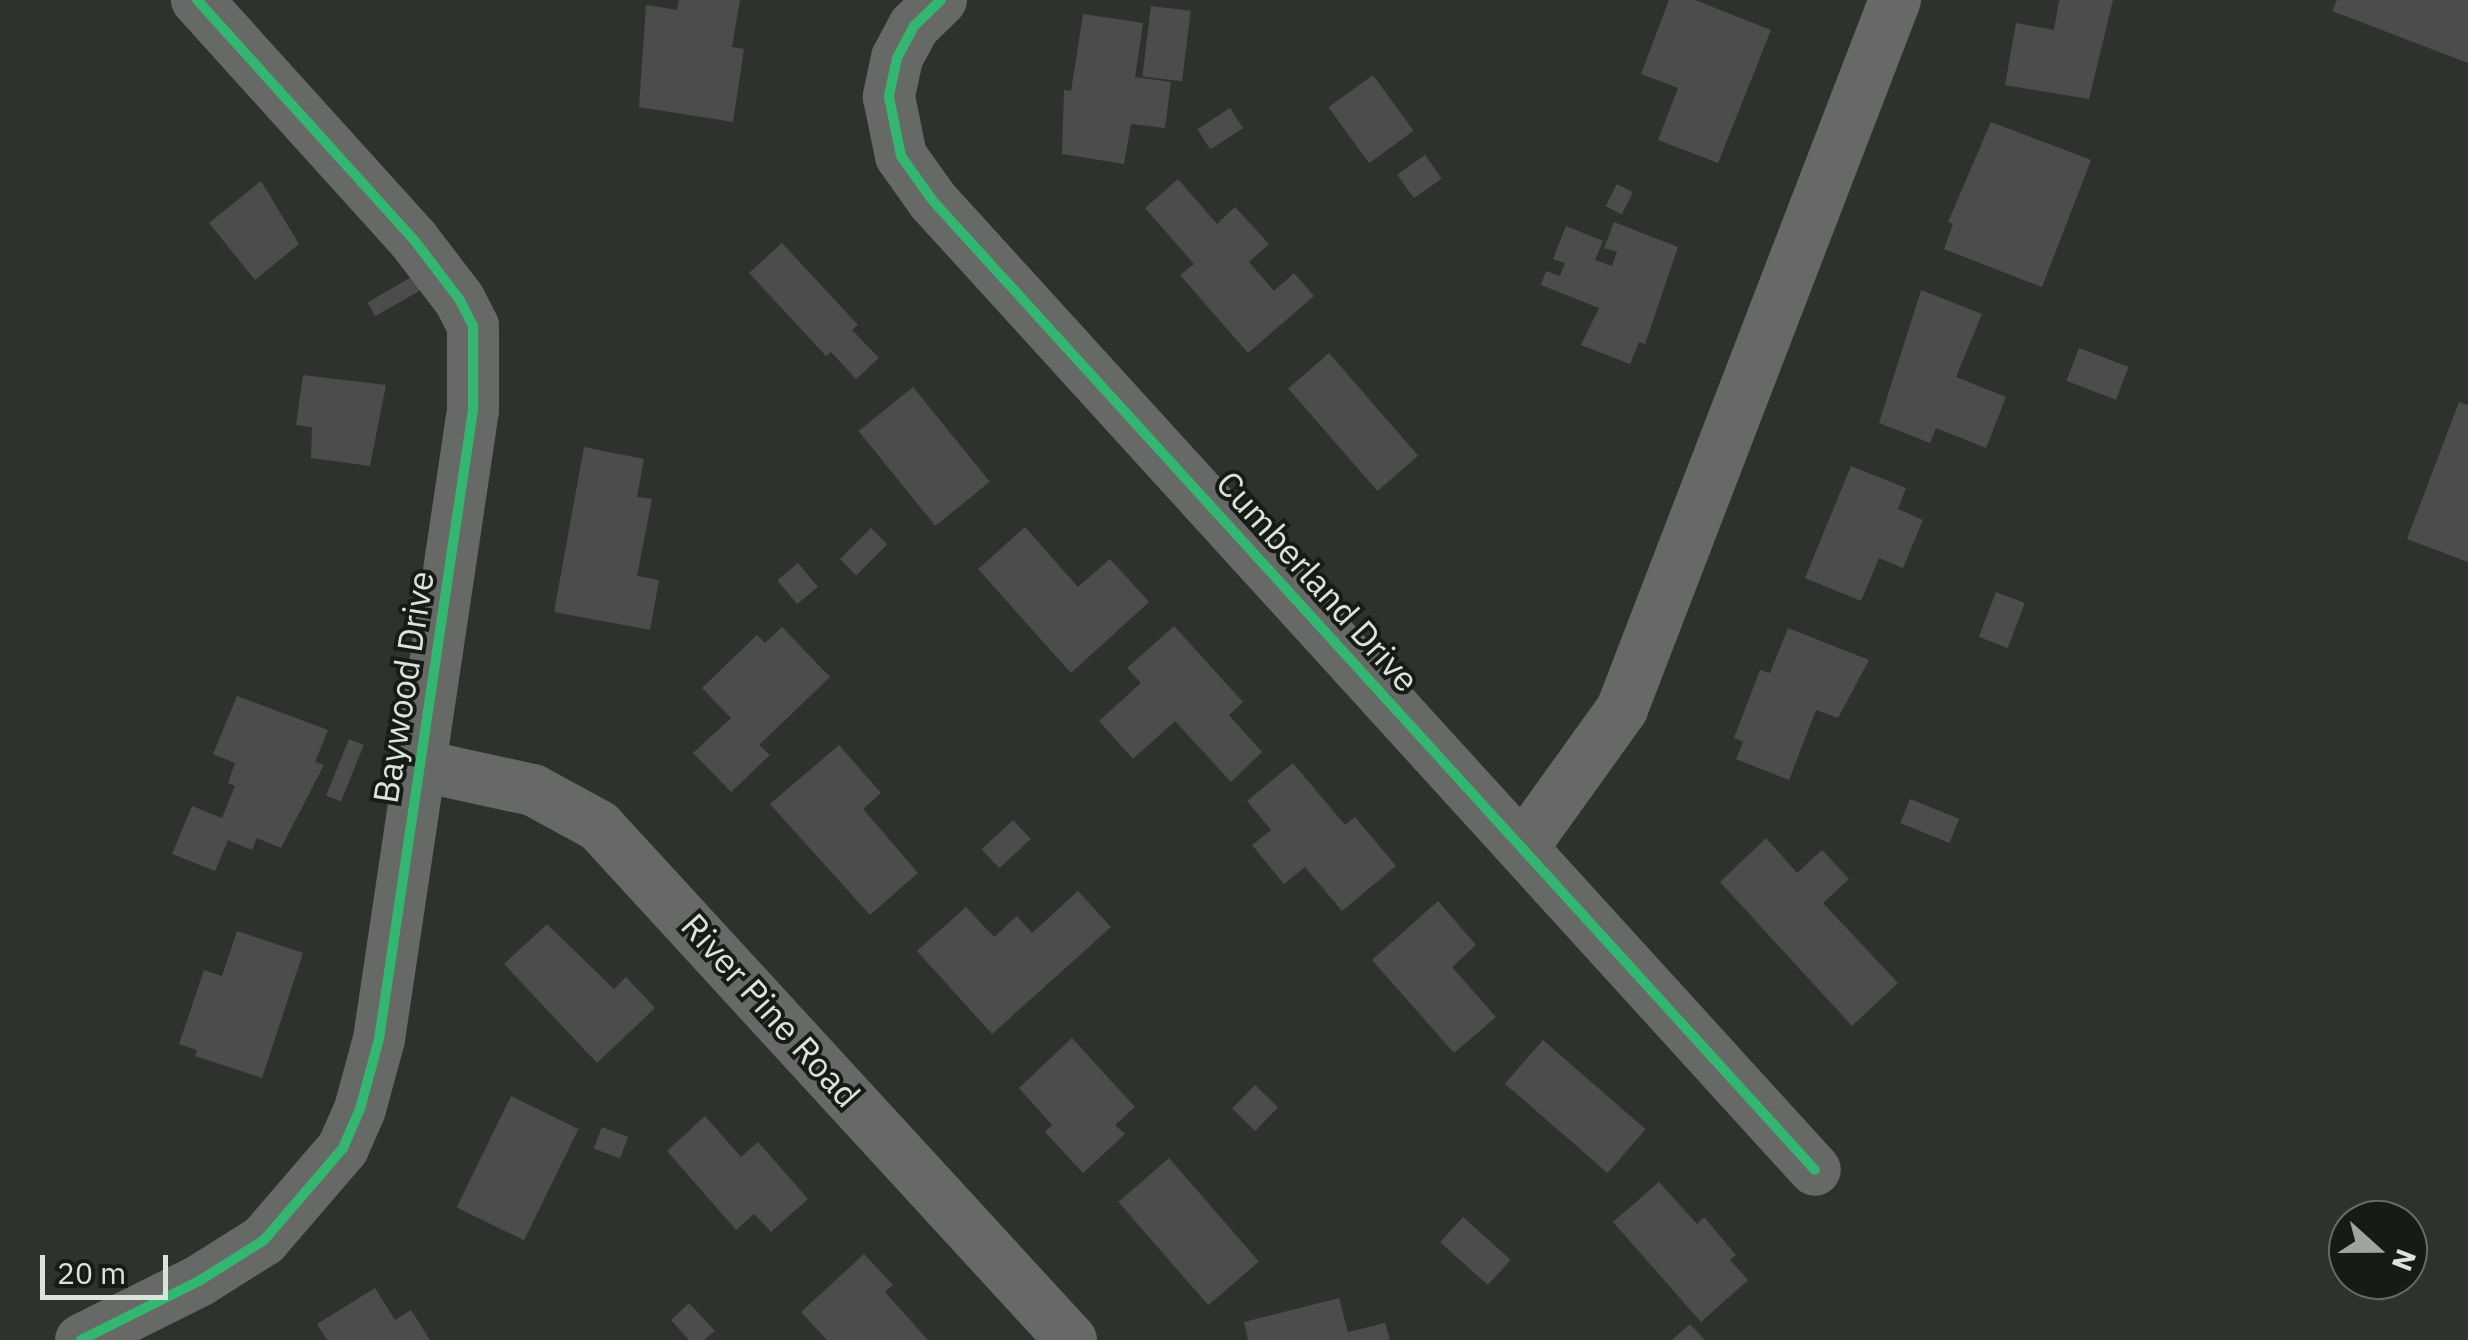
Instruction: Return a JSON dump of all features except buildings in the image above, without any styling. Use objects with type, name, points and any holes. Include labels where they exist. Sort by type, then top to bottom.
[{"type":"street","name":"Baywood Drive","points":[[80,1340],[160,1323],[264,1240],[343,1148],[380,1039],[473,410],[473,326],[414,240],[197,0]]},
{"type":"street","name":"Cumberland Drive","points":[[941,0],[914,26],[897,58],[889,97],[901,156],[933,201],[1815,1170]]},
{"type":"street","points":[[1523,847],[1622,709],[1895,0]]},
{"type":"street","name":"River Pine Road","points":[[418,764],[533,790],[599,826],[1071,1340]]},
{"type":"cycle path","points":[[81,1340],[199,1281],[264,1240],[343,1148],[360,1109],[379,1039],[473,410],[473,326],[459,299],[414,240],[197,0]]},
{"type":"cycle path","points":[[941,0],[914,26],[897,58],[889,97],[901,156],[933,201],[1815,1170]]}]
